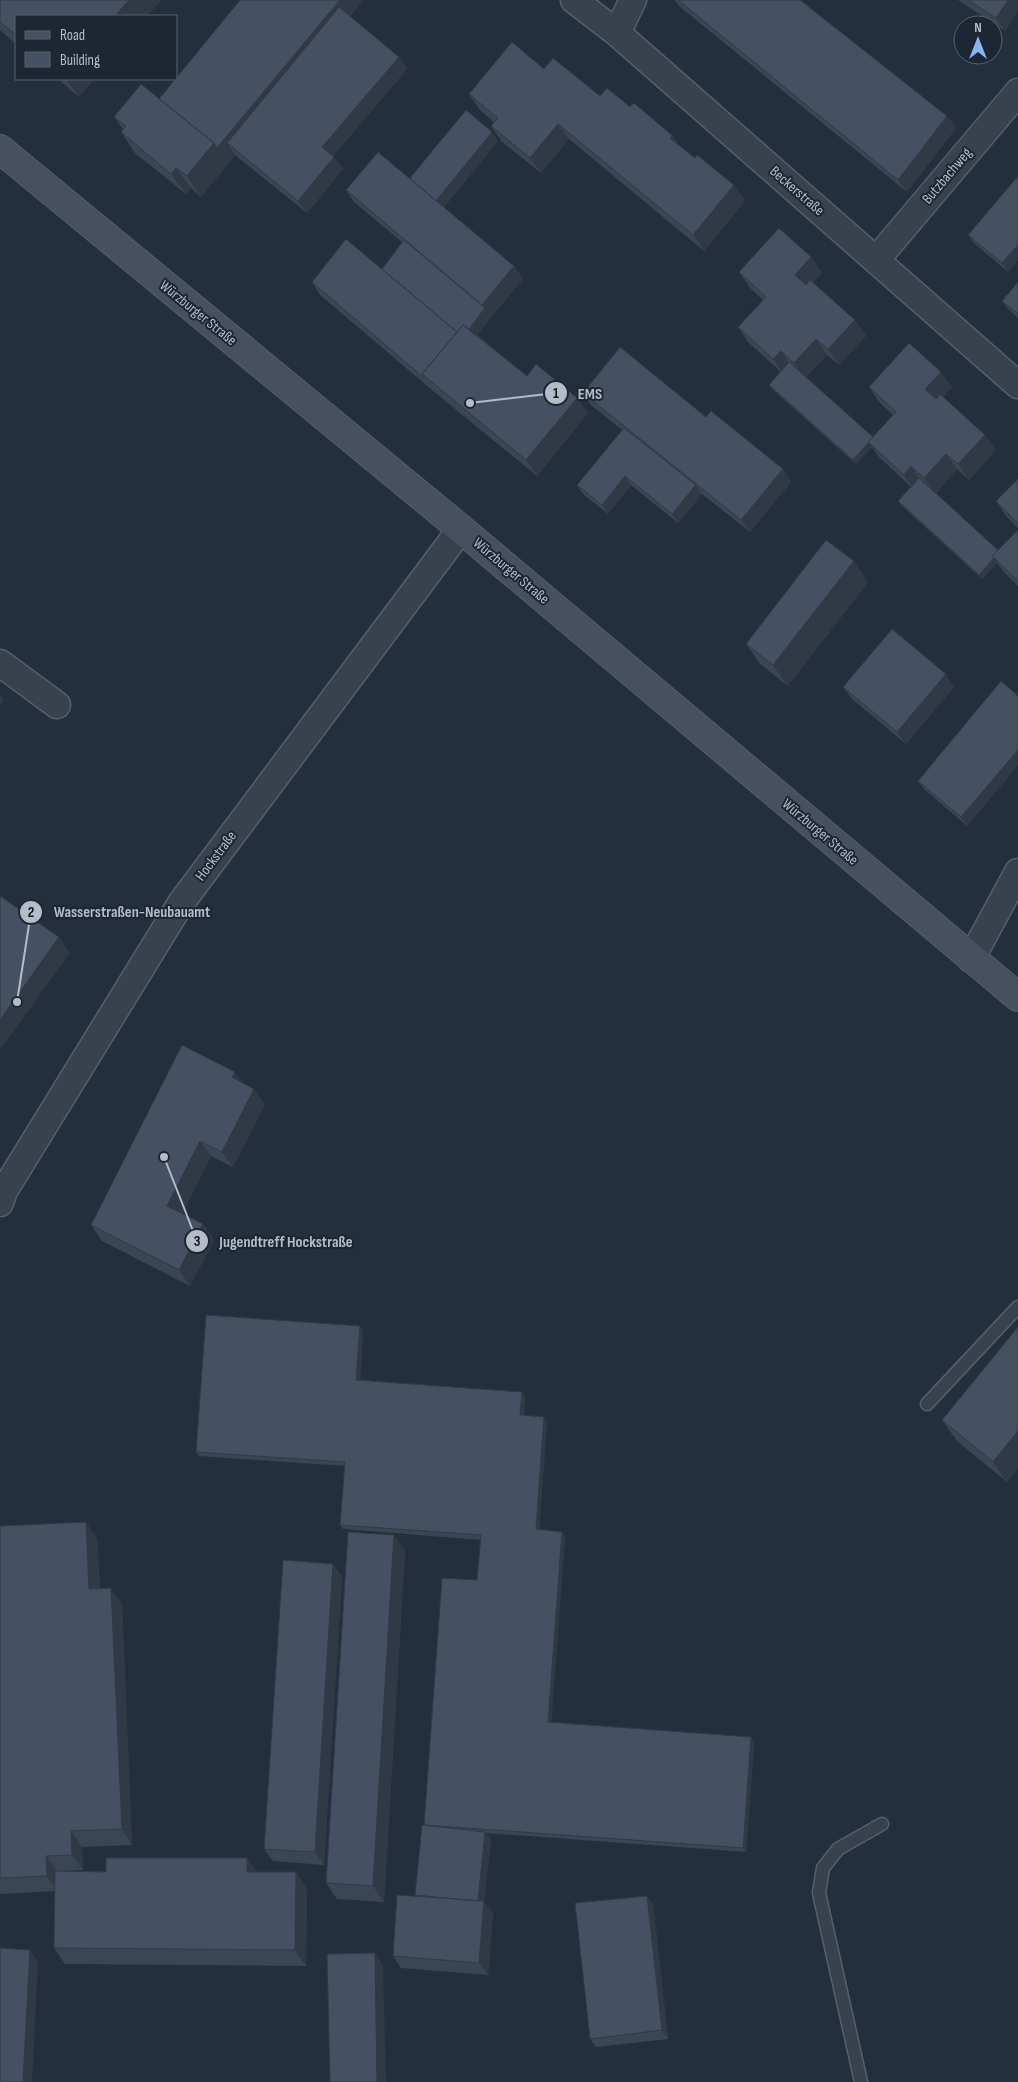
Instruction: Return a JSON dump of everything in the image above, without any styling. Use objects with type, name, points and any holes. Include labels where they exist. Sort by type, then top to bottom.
[{"type":"main road","name":"Würzburger Straße","points":[[0,149],[461,529],[1018,997]]},
{"type":"street","name":"Beckerstraße","points":[[574,0],[617,33],[1018,385]]},
{"type":"street","points":[[617,33],[633,0]]},
{"type":"street","name":"Butzbachweg","points":[[876,260],[1018,92]]},
{"type":"street","name":"Hockstraße","points":[[0,1203],[15,1174],[181,903],[461,529]]},
{"type":"street","points":[[0,663],[57,706]]},
{"type":"street","points":[[971,959],[1018,872]]},
{"type":"lane","points":[[927,1404],[1018,1307]]},
{"type":"lane","points":[[861,2082],[819,1893],[823,1868],[838,1849],[882,1824]]},
{"type":"building","points":[[0,0],[129,0],[116,15],[15,15],[15,34],[0,22]]},
{"type":"building","points":[[240,0],[340,0],[217,148],[214,143],[159,99],[175,80],[178,80],[178,76]]},
{"type":"building","points":[[678,0],[800,0],[947,116],[898,180]]},
{"type":"building","points":[[968,0],[1008,0],[998,15],[991,15]]},
{"type":"building","points":[[339,7],[399,57],[322,147],[334,157],[298,201],[227,143]]},
{"type":"building","points":[[512,42],[544,69],[553,58],[600,96],[607,88],[630,107],[634,103],[673,136],[670,138],[695,158],[697,155],[734,185],[693,235],[558,124],[530,158],[491,126],[498,118],[469,94]]},
{"type":"building","points":[[141,84],[214,143],[187,176],[176,168],[171,174],[121,132],[126,126],[114,117]]},
{"type":"building","points":[[466,110],[492,132],[436,201],[410,178]]},
{"type":"building","points":[[378,152],[514,266],[482,305],[346,190]]},
{"type":"building","points":[[1018,176],[1018,245],[1002,263],[968,235]]},
{"type":"building","points":[[779,228],[811,257],[795,275],[806,285],[810,280],[855,320],[828,349],[816,339],[794,363],[781,351],[773,359],[738,327],[766,297],[739,272]]},
{"type":"building","points":[[346,239],[457,332],[422,374],[424,378],[312,282]]},
{"type":"building","points":[[404,240],[485,308],[469,329],[463,325],[457,332],[382,269]]},
{"type":"building","points":[[1018,282],[1018,314],[1002,301]]},
{"type":"building","points":[[463,325],[527,376],[536,364],[577,398],[526,460],[422,374]]},
{"type":"building","points":[[909,343],[941,372],[925,389],[936,399],[940,394],[985,435],[958,464],[946,454],[924,478],[911,466],[904,475],[868,442],[896,412],[869,387]]},
{"type":"building","points":[[620,347],[706,417],[711,411],[783,469],[741,520],[583,393]]},
{"type":"building","points":[[789,362],[873,437],[853,460],[769,385]]},
{"type":"building","points":[[624,428],[696,485],[672,514],[625,476],[602,505],[577,485]]},
{"type":"building","points":[[919,478],[998,550],[992,556],[994,558],[979,575],[898,501]]},
{"type":"building","points":[[1018,479],[1018,524],[996,501]]},
{"type":"building","points":[[1018,530],[1018,581],[992,556]]},
{"type":"building","points":[[826,540],[854,561],[773,665],[746,644]]},
{"type":"building","points":[[892,629],[946,674],[897,732],[843,687]]},
{"type":"building","points":[[1001,681],[1018,696],[1018,750],[961,817],[918,781]]},
{"type":"building","points":[[0,896],[59,937],[0,1020]]},
{"type":"building","points":[[182,1045],[235,1072],[232,1077],[254,1089],[222,1152],[200,1141],[167,1206],[203,1224],[179,1270],[91,1225]]},
{"type":"building","points":[[206,1315],[360,1326],[356,1380],[522,1392],[520,1415],[544,1417],[536,1529],[562,1532],[548,1722],[751,1737],[743,1848],[424,1825],[442,1578],[477,1580],[481,1535],[340,1525],[345,1462],[196,1452]]},
{"type":"building","points":[[1018,1327],[1018,1431],[993,1462],[942,1420]]},
{"type":"building","points":[[86,1522],[89,1589],[111,1588],[122,1829],[71,1831],[72,1855],[46,1856],[47,1876],[0,1878],[0,1526]]},
{"type":"building","points":[[348,1532],[394,1535],[373,1886],[326,1883]]},
{"type":"building","points":[[283,1560],[333,1564],[315,1852],[264,1849]]},
{"type":"building","points":[[422,1825],[485,1832],[478,1901],[415,1895]]},
{"type":"building","points":[[106,1858],[247,1858],[247,1872],[296,1872],[295,1950],[54,1948],[55,1871],[106,1872]]},
{"type":"building","points":[[397,1895],[484,1901],[479,1963],[393,1956]]},
{"type":"building","points":[[647,1896],[662,2030],[590,2039],[575,1903]]},
{"type":"building","points":[[0,1948],[30,1950],[23,2082],[0,2082]]},
{"type":"building","points":[[375,1953],[377,2082],[330,2082],[327,1954]]},
{"type":"place","name":"EMS","points":[[470,403]]},
{"type":"place","name":"Wasserstraßen-Neubauamt","points":[[17,1002]]},
{"type":"place","name":"Jugendtreff Hockstraße","points":[[164,1157]]}]
